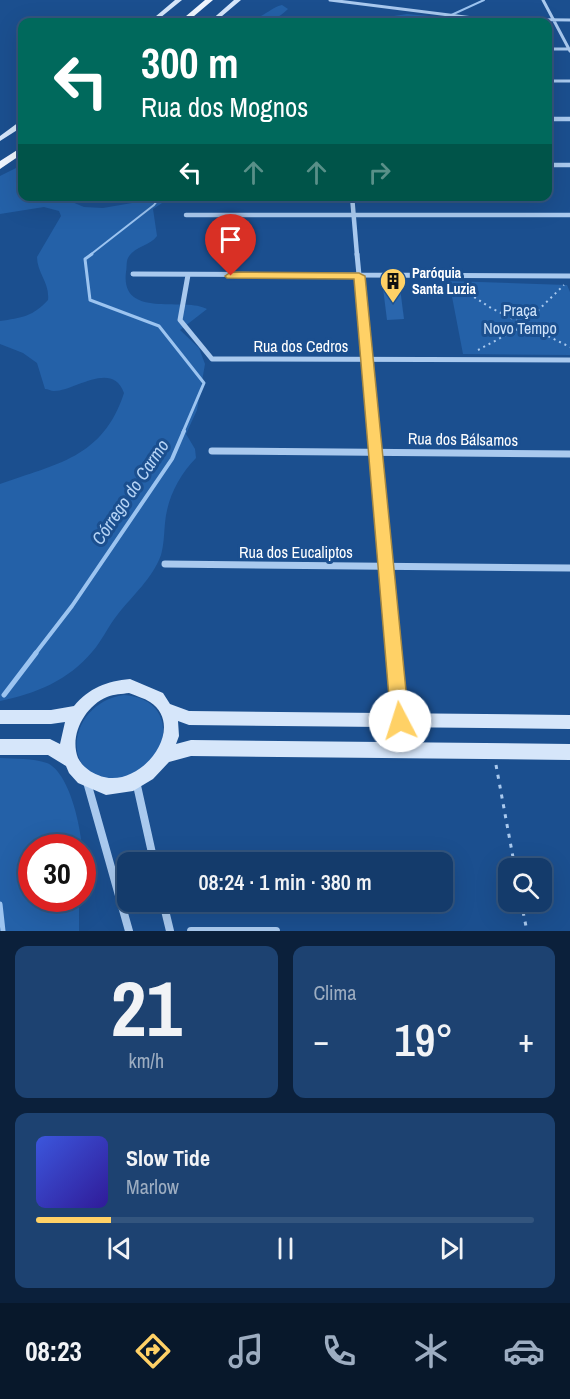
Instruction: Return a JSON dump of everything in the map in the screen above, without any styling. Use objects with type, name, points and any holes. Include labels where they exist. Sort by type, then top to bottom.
[{"type":"main road","points":[[158,18],[179,0]]},
{"type":"main road","points":[[188,18],[209,0]]},
{"type":"main road","points":[[217,18],[238,0]]},
{"type":"main road","points":[[0,139],[18,127]]},
{"type":"main road","points":[[0,166],[18,153]]},
{"type":"main road","points":[[130,686],[146,689],[159,698],[168,710],[172,725],[171,742],[152,771],[136,781],[118,786],[101,785],[86,778],[74,767],[68,753],[67,736],[78,713],[97,694],[113,687],[130,686]]},
{"type":"main road","points":[[168,710],[189,718],[570,722]]},
{"type":"main road","points":[[0,717],[51,717],[78,713]]},
{"type":"main road","points":[[0,747],[50,747],[71,760]]},
{"type":"main road","points":[[165,754],[191,748],[570,752]]},
{"type":"street","points":[[330,0],[473,18]]},
{"type":"street","points":[[543,0],[551,18]]},
{"type":"street","points":[[552,20],[570,20]]},
{"type":"street","points":[[552,20],[570,49]]},
{"type":"street","points":[[552,49],[570,49]]},
{"type":"street","points":[[552,81],[570,81]]},
{"type":"street","points":[[552,119],[570,119]]},
{"type":"street","points":[[552,165],[570,165]]},
{"type":"street","points":[[353,201],[400,721]]},
{"type":"street","points":[[186,215],[570,215]]},
{"type":"street","points":[[133,274],[570,278]]},
{"type":"street","name":"Rua dos Cedros","points":[[188,276],[180,320],[212,359],[570,360]]},
{"type":"street","name":"Rua dos Bálsamos","points":[[212,452],[375,451],[570,454]]},
{"type":"street","name":"Rua dos Eucaliptos","points":[[165,564],[570,568]]},
{"type":"street","points":[[86,778],[129,931]]},
{"type":"street","points":[[136,781],[152,852]]},
{"type":"street","points":[[165,912],[170,931]]},
{"type":"street","points":[[191,931],[193,929],[276,931]]},
{"type":"path","points":[[442,276],[491,308],[570,347]]},
{"type":"path","points":[[460,360],[523,324],[570,278]]},
{"type":"path","points":[[493,751],[513,858]]},
{"type":"path","points":[[523,912],[527,931]]},
{"type":"green space","points":[[282,5],[288,9],[276,18],[256,18],[263,15]]},
{"type":"green space","points":[[407,14],[434,18],[390,18]]},
{"type":"green space","points":[[224,16],[240,18],[218,18]]},
{"type":"green space","points":[[18,167],[18,201],[70,201],[84,207],[103,208],[136,201],[165,201],[153,209],[157,236],[130,254],[127,260],[127,287],[133,296],[143,301],[156,304],[184,304],[207,309],[180,330],[199,348],[205,364],[197,410],[186,434],[195,449],[196,458],[179,480],[171,496],[166,514],[161,555],[153,572],[114,619],[96,648],[83,662],[51,684],[0,701],[0,484],[58,464],[90,445],[104,432],[115,415],[124,393],[118,383],[102,378],[63,390],[45,389],[37,363],[23,353],[0,344],[0,321],[27,315],[38,310],[48,300],[47,288],[37,257],[61,216],[59,211],[44,207],[0,214],[0,176]]},
{"type":"green space","name":"Praça Novo Tempo","points":[[449,281],[567,285],[570,292],[570,355],[463,354]]},
{"type":"green space","points":[[124,695],[144,700],[157,710],[163,724],[162,738],[157,753],[147,766],[133,775],[116,779],[97,776],[85,767],[78,755],[77,740],[81,725],[91,712],[105,701]]},
{"type":"green space","points":[[0,758],[42,761],[56,770],[64,781],[76,811],[80,834],[18,834],[18,912],[79,912],[79,931],[0,931]]},
{"type":"building","name":"Paróquia Santa Luzia","points":[[383,288],[400,288],[404,319],[387,320]]},
{"type":"waterway","name":"Córrego do Carmo","points":[[445,18],[484,0]]},
{"type":"waterway","name":"Córrego do Carmo","points":[[90,255],[157,201]]},
{"type":"waterway","name":"Córrego do Carmo","points":[[92,254],[85,259],[90,300],[159,326],[204,383],[183,432]]},
{"type":"waterway","name":"Córrego do Carmo","points":[[35,654],[72,606],[172,459],[184,431]]},
{"type":"waterway","name":"Córrego do Carmo","points":[[4,695],[36,653]]},
{"type":"waterway","name":"Córrego do Carmo","points":[[0,904],[3,931]]},
{"type":"place","name":"Paróquia Santa Luzia","points":[[393,304]]},
{"type":"route","points":[[231,276],[359,276],[400,721]]}]
